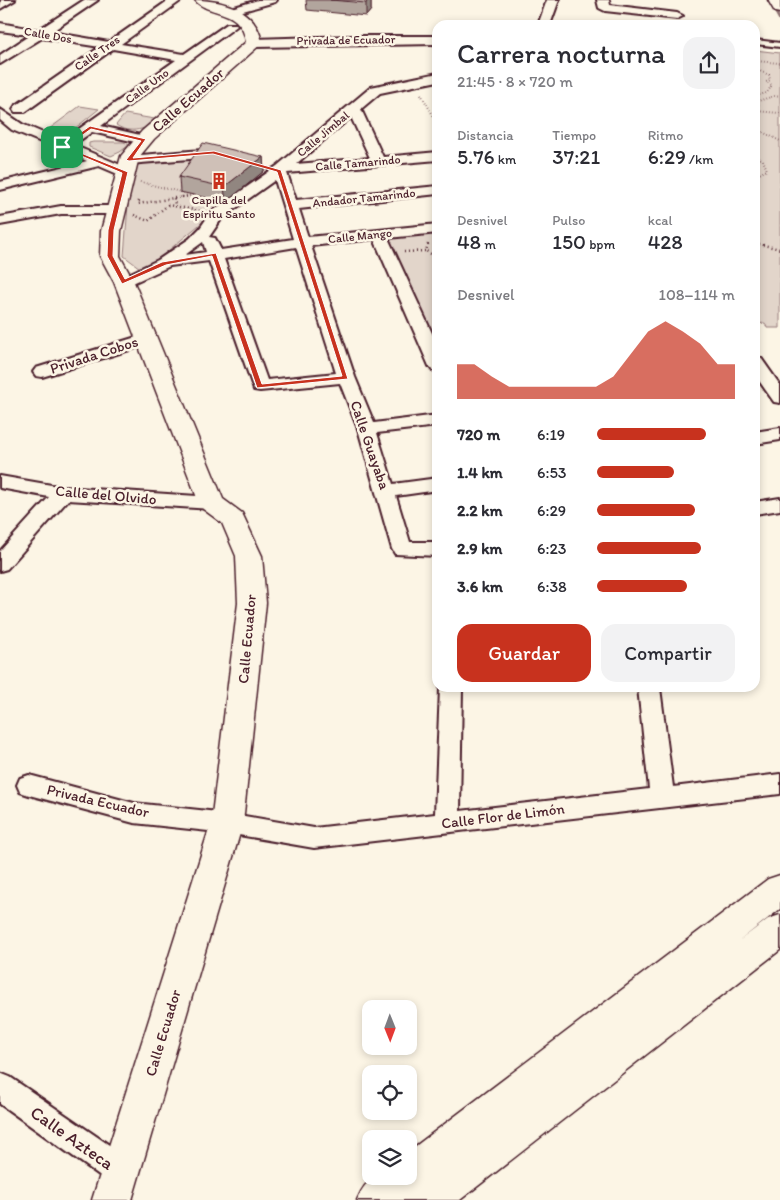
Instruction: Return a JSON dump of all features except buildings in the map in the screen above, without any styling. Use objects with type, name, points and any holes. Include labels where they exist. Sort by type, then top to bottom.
[{"type":"street","points":[[0,6],[10,0]]},
{"type":"street","points":[[0,60],[92,0]]},
{"type":"street","name":"Calle Tres","points":[[20,109],[108,45],[176,0]]},
{"type":"street","points":[[202,0],[231,19],[242,18],[254,34],[254,43]]},
{"type":"street","name":"Calle Uno","points":[[62,147],[186,58],[231,19],[271,0]]},
{"type":"street","points":[[546,20],[553,0]]},
{"type":"street","points":[[775,0],[780,9]]},
{"type":"street","points":[[604,4],[677,16]]},
{"type":"street","name":"Calle Dos","points":[[0,27],[186,58]]},
{"type":"street","name":"Privada de Ecuador","points":[[254,43],[323,40],[432,40]]},
{"type":"street","name":"Calle Ecuador","points":[[112,1200],[227,823],[252,604],[249,556],[232,519],[212,503],[124,282],[110,256],[111,230],[132,169],[254,43]]},
{"type":"street","name":"Calle Jimbal","points":[[124,282],[164,263],[206,231],[216,215],[279,171],[376,90],[432,78]]},
{"type":"street","points":[[354,109],[378,161]]},
{"type":"street","points":[[0,113],[17,127],[62,147],[100,162],[132,169],[214,153],[232,158]]},
{"type":"street","points":[[90,127],[132,169]]},
{"type":"street","name":"Calle Tamarindo","points":[[279,171],[378,161],[432,160]]},
{"type":"street","points":[[0,186],[100,162]]},
{"type":"street","points":[[260,166],[279,171]]},
{"type":"street","name":"Calle Guayaba","points":[[279,171],[346,377],[367,430],[402,549],[432,549]]},
{"type":"street","name":"Andador Tamarindo","points":[[290,205],[432,191]]},
{"type":"street","points":[[0,221],[61,210],[118,210]]},
{"type":"street","points":[[206,231],[260,386],[346,377]]},
{"type":"street","points":[[379,234],[432,353]]},
{"type":"street","name":"Calle Mango","points":[[164,263],[302,242],[379,234],[432,235]]},
{"type":"street","name":"Privada Cobos","points":[[42,372],[146,338]]},
{"type":"street","points":[[761,380],[780,398]]},
{"type":"street","points":[[367,430],[432,421]]},
{"type":"street","points":[[760,437],[780,434]]},
{"type":"street","name":"Calle del Olvido","points":[[0,482],[63,493],[212,503]]},
{"type":"street","points":[[385,491],[432,485]]},
{"type":"street","points":[[0,564],[63,493]]},
{"type":"street","points":[[760,507],[780,504]]},
{"type":"street","points":[[447,823],[450,692]]},
{"type":"street","points":[[649,692],[662,798]]},
{"type":"street","name":"Calle Flor de Limón","points":[[227,823],[314,838],[780,784]]},
{"type":"street","name":"Privada Ecuador","points":[[29,785],[134,813],[227,823]]},
{"type":"street","points":[[417,1169],[780,889]]},
{"type":"street","points":[[426,1200],[780,930]]},
{"type":"street","name":"Calle Azteca","points":[[0,1087],[120,1171]]},
{"type":"street","points":[[377,1200],[396,1185]]},
{"type":"lane","points":[[760,43],[780,45]]},
{"type":"path","points":[[760,61],[780,63]]},
{"type":"path","points":[[760,71],[769,75],[770,80],[766,82],[772,86],[767,93],[760,95]]},
{"type":"path","points":[[414,81],[432,113]]},
{"type":"path","points":[[760,100],[774,96],[780,97]]},
{"type":"path","points":[[760,111],[780,112]]},
{"type":"path","points":[[760,130],[780,140]]},
{"type":"path","points":[[760,158],[764,160],[767,166],[767,170],[760,174]]},
{"type":"path","points":[[132,169],[138,204],[193,195]]},
{"type":"path","points":[[132,169],[193,195],[230,204]]},
{"type":"path","points":[[174,198],[175,206]]},
{"type":"path","points":[[118,210],[148,221],[168,204],[216,215]]},
{"type":"path","points":[[432,238],[426,247],[426,251],[432,254]]},
{"type":"path","points":[[760,245],[780,249]]},
{"type":"shaded area","points":[[760,51],[780,53],[780,328],[767,328],[765,323],[760,324]]},
{"type":"shaded area","points":[[80,106],[99,109],[64,137],[49,129]]},
{"type":"shaded area","points":[[125,114],[160,120],[138,130],[127,130],[116,125]]},
{"type":"shaded area","points":[[93,142],[124,142],[129,145],[111,156],[89,147],[89,143]]},
{"type":"shaded area","points":[[212,156],[276,171],[199,225],[151,265],[140,268],[124,256],[130,179],[139,162]]},
{"type":"shaded area","points":[[432,230],[432,351],[381,235]]},
{"type":"waterway","points":[[769,0],[780,20]]},
{"type":"place","name":"Capilla del Espíritu Santo","points":[[219,181]]},
{"type":"route","points":[[90,127],[144,140],[130,156],[129,160],[214,153],[279,171],[346,377],[260,386],[214,254],[164,263],[124,282],[110,256],[111,230],[118,210],[125,172],[62,147],[90,127]]}]
